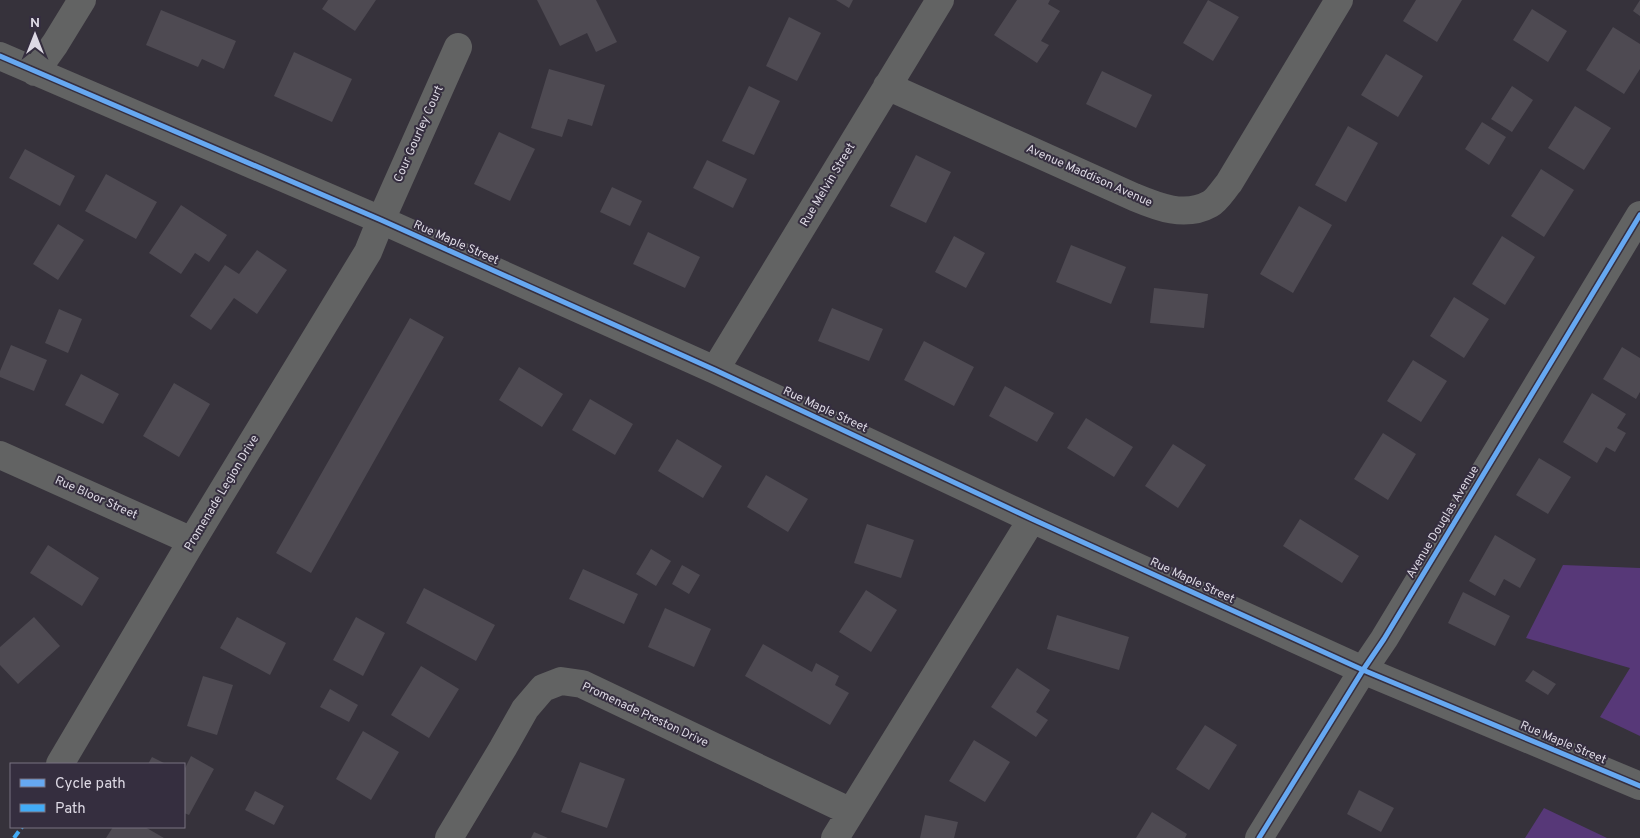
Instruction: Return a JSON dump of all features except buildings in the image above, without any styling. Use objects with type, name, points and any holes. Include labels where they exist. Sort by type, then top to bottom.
[{"type":"street","points":[[35,72],[82,0]]},
{"type":"street","name":"Rue Melvin Street","points":[[715,370],[940,0]]},
{"type":"street","name":"Avenue Maddison Avenue","points":[[887,86],[1160,208],[1187,212],[1211,203],[1229,183],[1340,0]]},
{"type":"street","name":"Cour Gourley Court","points":[[381,220],[458,47]]},
{"type":"street","name":"Rue Maple Street","points":[[0,56],[381,220],[715,370],[1032,519],[1363,670],[1640,786]]},
{"type":"street","name":"Avenue Douglas Avenue","points":[[1259,838],[1384,639],[1640,215]]},
{"type":"street","name":"Promenade Legion Drive","points":[[61,763],[192,541],[368,252],[381,220]]},
{"type":"street","name":"Rue Bloor Street","points":[[0,455],[192,541]]},
{"type":"street","points":[[835,838],[1032,519]]},
{"type":"street","name":"Promenade Preston Drive","points":[[448,838],[504,748],[524,709],[543,688],[561,681],[582,684],[851,812]]},
{"type":"shaded area","points":[[1563,565],[1640,568],[1640,736],[1600,717],[1630,668],[1526,638]]},
{"type":"shaded area","points":[[1544,808],[1607,838],[1525,838]]},
{"type":"marked path","points":[[14,838],[21,828]]},
{"type":"cycle path","points":[[0,56],[381,220],[715,370],[1032,519],[1363,670],[1640,786]]},
{"type":"cycle path","points":[[1259,838],[1384,639],[1640,215]]}]
